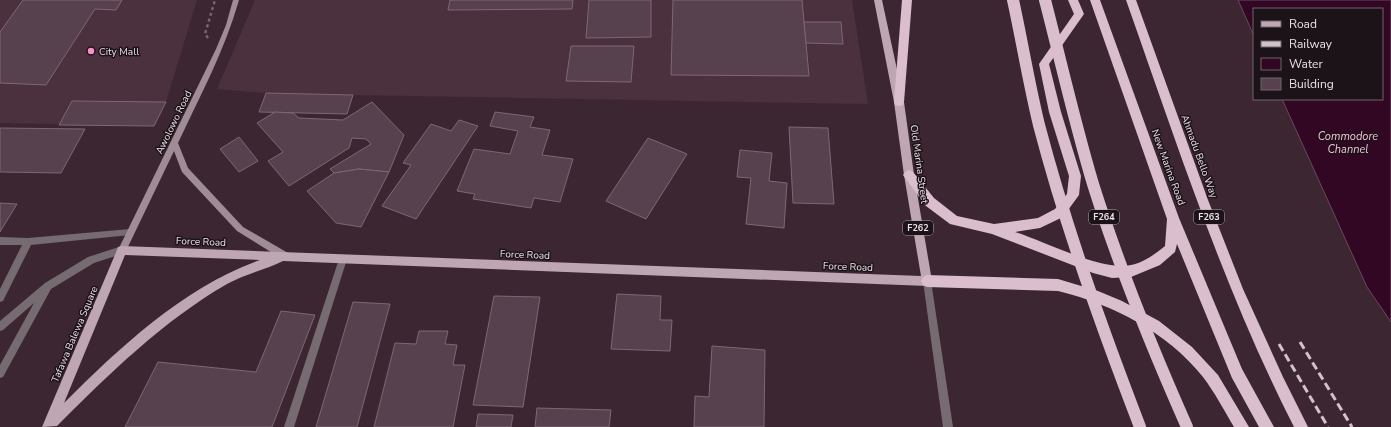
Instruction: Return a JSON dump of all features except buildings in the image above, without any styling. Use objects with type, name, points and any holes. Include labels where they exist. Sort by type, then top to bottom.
[{"type":"highway","points":[[899,102],[907,0]]},
{"type":"highway","points":[[1012,0],[1039,124],[1065,213],[1095,308],[1140,427]]},
{"type":"highway","name":"F264","points":[[1045,0],[1082,150],[1126,280],[1152,350],[1187,427]]},
{"type":"highway","points":[[992,229],[1040,223],[1059,213],[1073,195],[1075,176],[1055,112],[1044,64],[1078,14],[1073,0]]},
{"type":"highway","name":"New Marina Road","points":[[1096,0],[1173,218],[1237,373],[1267,427]]},
{"type":"highway","name":"Ahmadu Bello Way","points":[[1131,0],[1197,186],[1236,290],[1278,382],[1301,427]]},
{"type":"highway","points":[[909,175],[930,202],[954,220],[992,229],[1093,267],[1112,272],[1131,271],[1156,261],[1171,248],[1173,218]]},
{"type":"highway","points":[[926,281],[1058,285],[1077,289],[1118,305],[1145,319],[1165,333],[1203,366],[1242,427]]},
{"type":"main road","name":"Awolowo Road","points":[[122,250],[219,49],[229,25],[236,0]]},
{"type":"main road","name":"Old Marina Street","points":[[878,0],[899,102],[926,281]]},
{"type":"main road","points":[[174,143],[185,170],[240,229],[285,256]]},
{"type":"main road","name":"Force Road","points":[[122,250],[926,281]]},
{"type":"main road","name":"Tafawa Balewa Square","points":[[48,427],[122,250]]},
{"type":"main road","points":[[48,427],[91,383],[161,322],[218,283],[253,267],[285,256]]},
{"type":"lane","points":[[0,241],[28,242],[130,232]]},
{"type":"lane","points":[[0,298],[28,242]]},
{"type":"lane","points":[[0,327],[48,286],[91,260],[122,250]]},
{"type":"lane","points":[[289,427],[343,259]]},
{"type":"lane","name":"Old Marina Street","points":[[926,281],[948,427]]},
{"type":"lane","points":[[0,374],[48,286]]},
{"type":"shaded area","name":"City Mall","points":[[0,0],[197,0],[166,102],[154,126],[0,123]]},
{"type":"shaded area","points":[[255,0],[852,0],[868,104],[266,93],[217,89]]},
{"type":"water","name":"Commodore Channel","points":[[1238,0],[1391,0],[1391,322],[1367,287],[1282,100],[1383,100],[1383,8],[1253,8],[1253,34]]},
{"type":"railway","points":[[1300,342],[1352,427]]},
{"type":"railway","points":[[1279,344],[1328,427]]},
{"type":"place","name":"City Mall","points":[[91,51]]}]
